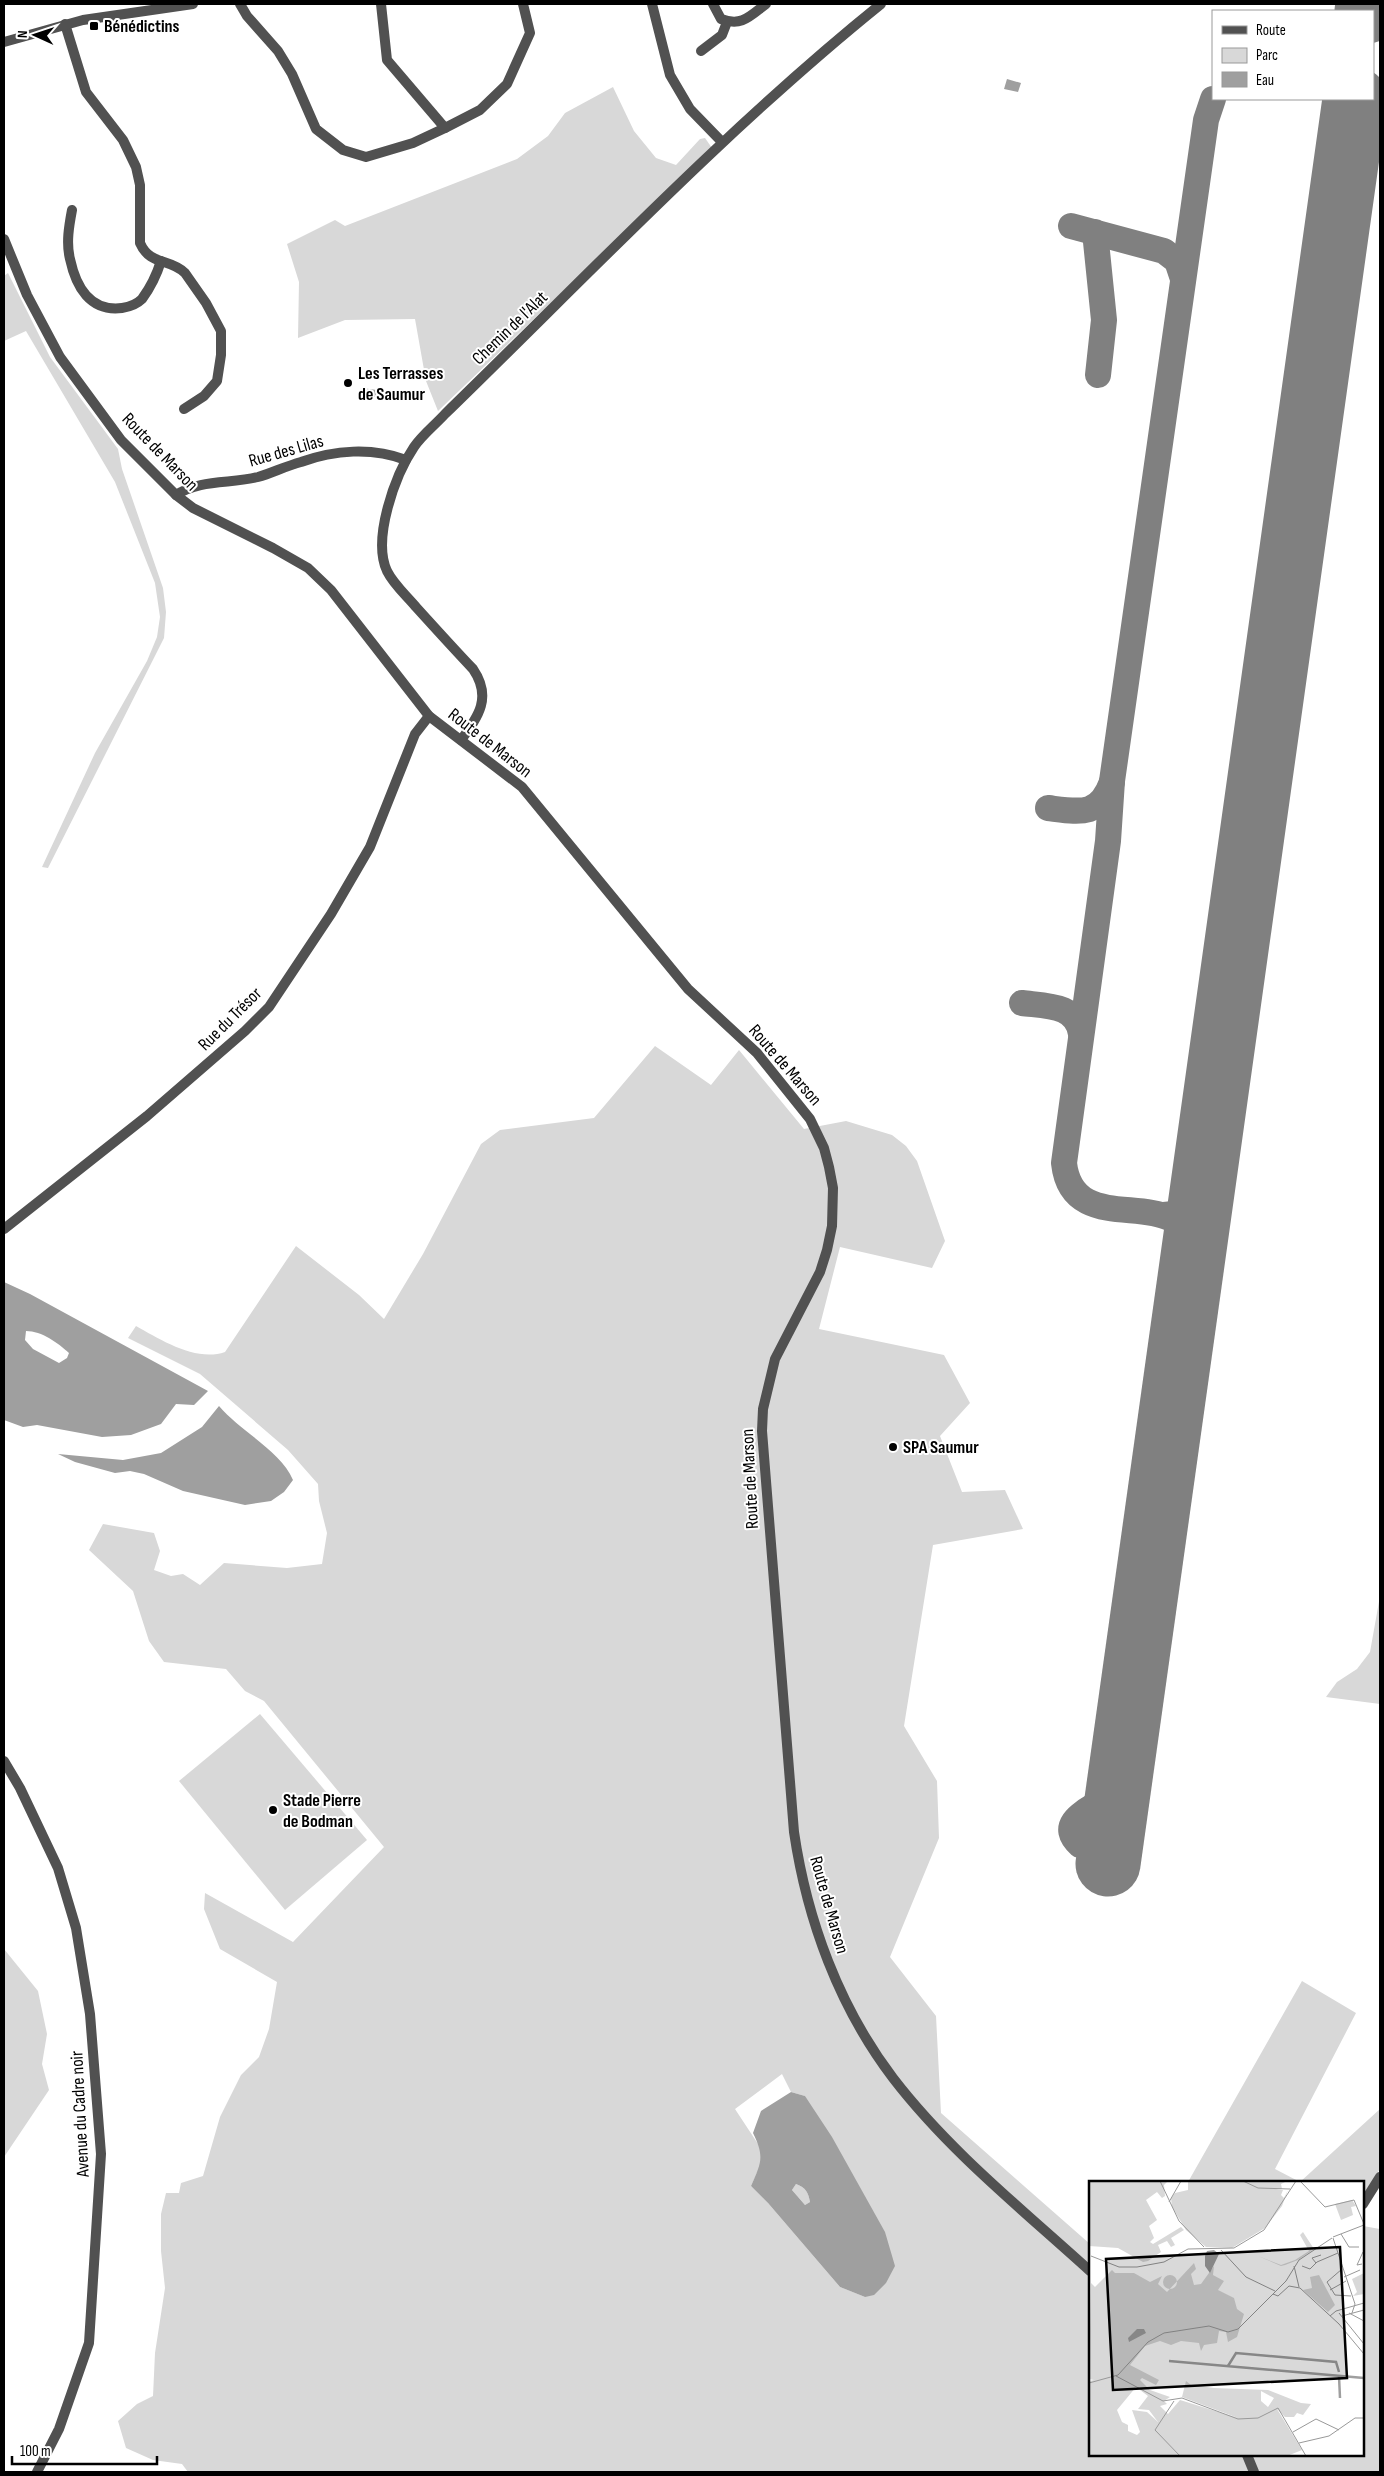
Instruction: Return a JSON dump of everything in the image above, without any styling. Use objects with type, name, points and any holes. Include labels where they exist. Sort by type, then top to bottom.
[{"type":"street","points":[[4,42],[65,24],[193,4]]},
{"type":"street","points":[[240,4],[247,16],[278,51],[292,74],[316,129],[343,150],[366,157],[413,143],[480,110],[507,84],[530,32],[523,4]]},
{"type":"street","points":[[381,4],[387,60],[445,128]]},
{"type":"street","points":[[652,4],[670,75],[690,109],[722,142]]},
{"type":"street","points":[[713,4],[721,19],[727,22],[743,21],[766,4]]},
{"type":"street","name":"Chemin de l'Alat","points":[[461,740],[481,707],[482,686],[473,669],[393,581],[384,561],[382,546],[384,527],[398,476],[406,460],[415,445],[445,414],[722,142],[813,59],[881,4]]},
{"type":"street","points":[[701,51],[722,35],[727,22]]},
{"type":"street","points":[[65,24],[86,92],[123,140],[133,159],[140,185],[140,243],[148,256],[181,268],[206,303],[221,331],[221,355],[217,381],[204,396],[184,409]]},
{"type":"street","points":[[72,210],[68,232],[70,260],[82,290],[102,308],[109,310],[129,307],[141,300],[157,274],[161,261]]},
{"type":"street","name":"Route de Marson","points":[[4,239],[27,295],[60,357],[121,440],[176,495],[193,508],[273,548],[308,568],[331,590],[358,622],[429,716],[522,787],[688,989],[757,1054],[787,1088],[810,1119],[824,1148],[833,1188],[832,1226],[820,1272],[775,1359],[763,1408],[762,1431],[794,1832],[800,1876],[818,1933],[837,1983],[864,2035],[893,2079],[967,2159],[1089,2270]]},
{"type":"street","name":"Rue des Lilas","points":[[176,495],[183,491],[206,485],[257,478],[313,458],[355,450],[406,460]]},
{"type":"street","name":"Rue du Trésor","points":[[4,1229],[147,1116],[245,1031],[269,1006],[331,914],[370,847],[416,734],[429,716]]},
{"type":"street","name":"Avenue du Cadre noir","points":[[4,1761],[20,1788],[58,1868],[76,1928],[90,2014],[102,2154],[90,2344],[60,2429],[37,2472]]},
{"type":"street","points":[[1364,2202],[1380,2177]]},
{"type":"street","points":[[1247,2456],[1254,2472]]},
{"type":"green space","points":[[613,87],[634,131],[656,158],[676,165],[700,139],[705,138],[712,148],[438,411],[426,381],[415,319],[345,320],[298,338],[299,282],[287,244],[335,220],[345,226],[517,159],[548,136],[565,113]]},
{"type":"green space","points":[[8,273],[50,357],[118,449],[122,469],[163,588],[166,612],[164,638],[48,868],[42,867],[95,753],[147,661],[157,637],[160,617],[155,583],[115,482],[26,331],[4,341],[4,276]]},
{"type":"green space","points":[[655,1046],[711,1085],[739,1050],[804,1129],[846,1121],[892,1135],[906,1146],[917,1161],[945,1241],[932,1268],[840,1247],[819,1329],[944,1355],[970,1403],[940,1436],[962,1492],[1005,1490],[1023,1529],[933,1545],[904,1726],[937,1781],[939,1838],[890,1957],[936,2016],[941,2113],[1089,2243],[1089,2456],[1364,2456],[1364,2226],[1380,2229],[1380,2472],[188,2472],[182,2464],[153,2460],[126,2448],[118,2421],[137,2404],[153,2396],[155,2353],[165,2288],[161,2251],[161,2214],[166,2193],[179,2193],[181,2183],[203,2176],[220,2117],[241,2075],[259,2057],[269,2029],[277,1982],[220,1949],[204,1909],[205,1893],[293,1942],[384,1847],[264,1701],[245,1691],[226,1669],[164,1662],[149,1641],[133,1591],[89,1550],[103,1524],[154,1533],[160,1551],[154,1570],[171,1576],[183,1574],[200,1585],[224,1563],[287,1568],[322,1564],[327,1533],[319,1501],[318,1484],[288,1450],[200,1374],[128,1338],[136,1326],[168,1343],[191,1352],[214,1354],[225,1352],[296,1246],[359,1295],[384,1319],[423,1254],[481,1144],[500,1130],[594,1118]],"holes":[[[782,2074],[791,2092],[805,2096],[865,2297],[840,2287],[768,2203],[751,2186],[762,2162],[760,2147],[735,2109]]]},
{"type":"green space","points":[[1380,1596],[1380,1704],[1326,1697],[1337,1682],[1357,1669],[1370,1652]]},
{"type":"green space","name":"Stade Pierre de Bodman","points":[[260,1714],[367,1840],[285,1910],[179,1781]]},
{"type":"green space","points":[[4,1949],[38,1991],[47,2034],[42,2064],[49,2090],[4,2157]]},
{"type":"green space","points":[[1302,1981],[1356,2013],[1275,2169],[1298,2181],[1189,2181]]},
{"type":"green space","points":[[1380,2109],[1380,2169],[1364,2193],[1364,2181],[1301,2181]]},
{"type":"green space","points":[[796,2184],[807,2193],[810,2202],[805,2205],[792,2190]]},
{"type":"water","points":[[1007,79],[1021,83],[1018,92],[1004,89]]},
{"type":"water","points":[[361,388],[377,390],[376,397],[360,395]]},
{"type":"water","points":[[4,1282],[30,1294],[208,1391],[194,1405],[176,1404],[161,1424],[131,1435],[102,1437],[37,1425],[23,1427],[4,1420]],"holes":[[[26,1331],[44,1335],[60,1345],[69,1353],[67,1358],[59,1363],[33,1349],[25,1340]]]},
{"type":"water","points":[[219,1406],[270,1450],[293,1480],[284,1492],[271,1501],[245,1505],[183,1491],[144,1474],[130,1471],[115,1473],[75,1462],[58,1454],[123,1460],[161,1453],[202,1427]]},
{"type":"water","points":[[791,2092],[805,2096],[832,2137],[885,2232],[895,2266],[886,2283],[874,2295],[865,2297],[840,2287],[768,2203],[751,2186],[760,2160],[759,2148],[753,2133],[761,2111]],"holes":[[[796,2184],[806,2191],[810,2202],[805,2205],[792,2190]]]},
{"type":"taxiway","points":[[1374,89],[1380,90]]},
{"type":"taxiway","points":[[1192,1252],[1184,1230],[1169,1218],[1150,1213],[1106,1207],[1087,1201],[1072,1187],[1064,1163],[1108,841],[1112,781],[1206,120],[1213,100]]},
{"type":"taxiway","points":[[1343,100],[1347,110],[1350,132]]},
{"type":"taxiway","points":[[1071,226],[1164,251],[1177,261],[1183,279]]},
{"type":"taxiway","points":[[1095,232],[1104,320],[1098,375]]},
{"type":"taxiway","points":[[1048,808],[1070,811],[1087,810],[1101,801],[1112,782]]},
{"type":"taxiway","points":[[1022,1003],[1050,1006],[1067,1012],[1078,1024],[1081,1034]]},
{"type":"taxiway","points":[[1163,1215],[1177,1212],[1188,1206],[1196,1196],[1202,1183]]},
{"type":"taxiway","points":[[1110,1851],[1080,1845],[1073,1836],[1071,1828],[1081,1814],[1112,1793],[1122,1764]]},
{"type":"runway","points":[[1367,10],[1368,4]]},
{"type":"runway","points":[[1108,1864],[1355,100]]},
{"type":"place","name":"Bénédictins","points":[[94,26]]},
{"type":"place","name":"Les Terrasses de Saumur","points":[[348,383]]},
{"type":"place","name":"SPA Saumur","points":[[893,1447]]},
{"type":"place","name":"Stade Pierre de Bodman","points":[[273,1810]]}]
